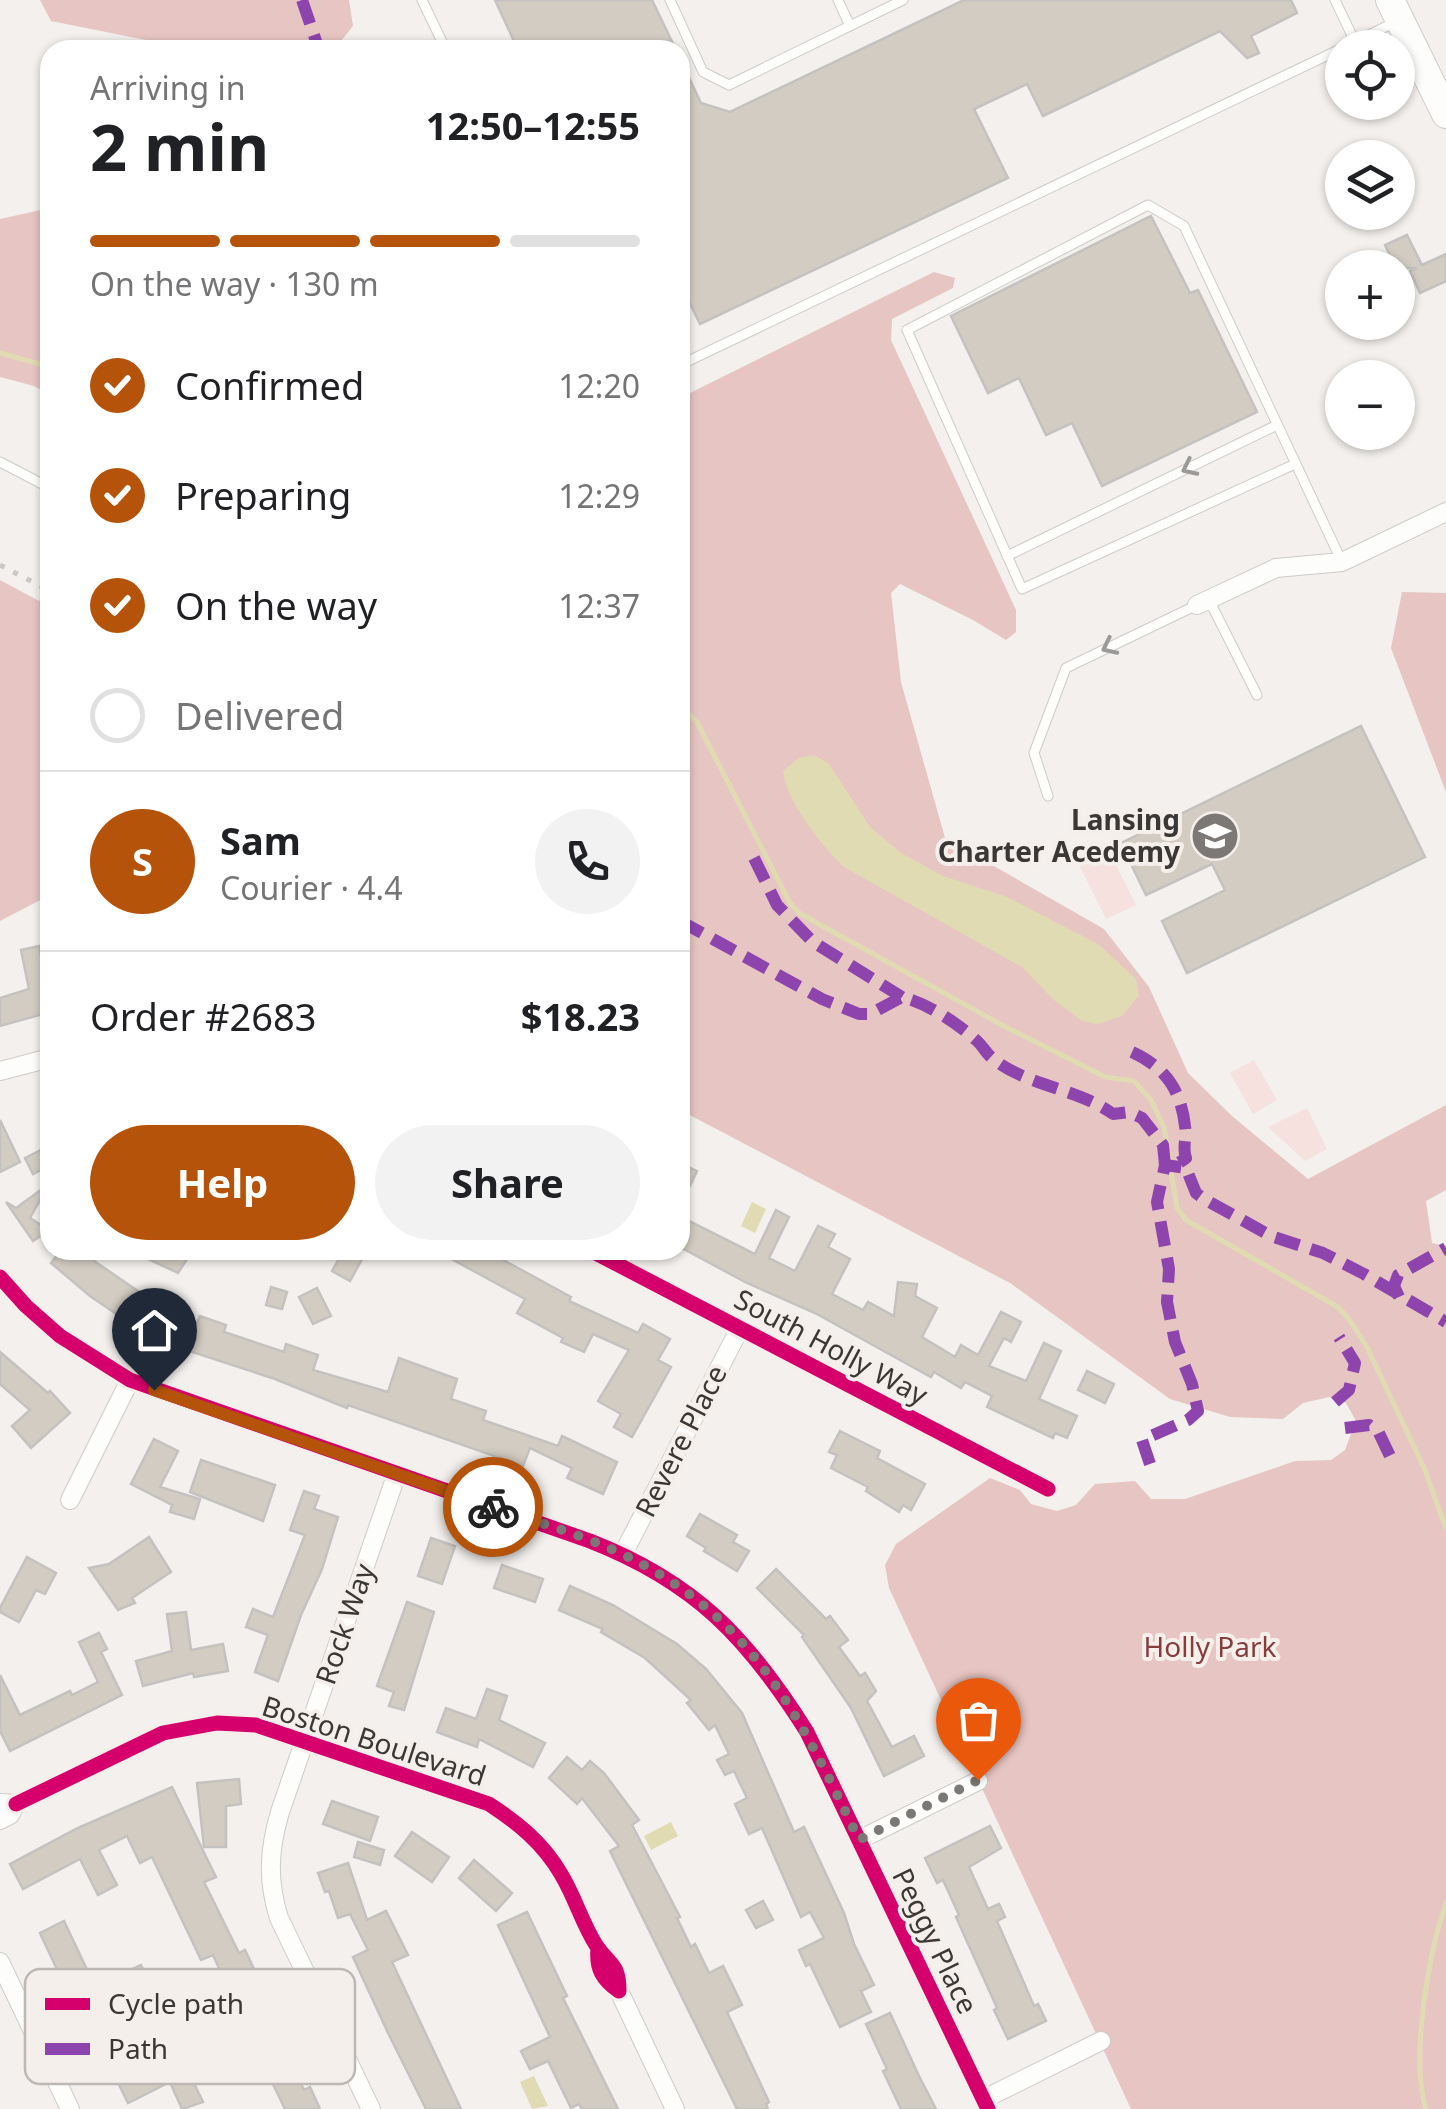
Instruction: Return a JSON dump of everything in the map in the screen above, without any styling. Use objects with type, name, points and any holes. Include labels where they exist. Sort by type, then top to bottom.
[{"type":"street","points":[[1395,10],[1446,114]]},
{"type":"street","points":[[1203,602],[1276,568],[1342,562],[1446,512]]},
{"type":"street","points":[[0,1072],[40,1061]]},
{"type":"street","name":"South Holly Way","points":[[609,1260],[1048,1490]]},
{"type":"street","name":"Peggy Place","points":[[0,1276],[60,1336],[130,1380],[623,1554],[700,1601],[745,1643],[807,1732],[986,2104]]},
{"type":"street","name":"Revere Place","points":[[623,1554],[740,1328]]},
{"type":"street","points":[[70,1500],[130,1380]]},
{"type":"street","name":"Rock Way","points":[[304,1969],[271,1893],[272,1841],[396,1473]]},
{"type":"street","name":"Boston Boulevard","points":[[0,1820],[10,1815],[8,1803],[134,1746],[189,1726],[217,1723],[256,1726],[489,1804],[518,1823],[544,1848],[562,1875],[598,1949],[596,1964],[606,1983],[619,1991],[675,2109]]},
{"type":"street","points":[[859,1840],[978,1780]]},
{"type":"street","points":[[0,1962],[25,2014]]},
{"type":"street","points":[[986,2104],[1101,2041]]},
{"type":"street","name":"Rock Way","points":[[355,2075],[371,2109]]},
{"type":"street","points":[[58,2084],[70,2109]]},
{"type":"lane","points":[[422,0],[441,40]]},
{"type":"lane","points":[[670,0],[688,40]]},
{"type":"lane","points":[[838,0],[850,26]]},
{"type":"lane","points":[[690,44],[703,72],[729,85],[903,0]]},
{"type":"lane","points":[[1335,0],[1349,30]]},
{"type":"lane","points":[[1370,30],[1395,10]]},
{"type":"lane","points":[[690,360],[1325,56]]},
{"type":"lane","points":[[1295,464],[1022,589],[906,330],[1148,205],[1184,226],[1342,562]]},
{"type":"lane","points":[[1007,556],[1277,426]]},
{"type":"lane","points":[[0,462],[40,483]]},
{"type":"lane","points":[[1048,796],[1034,752],[1066,668],[1203,602],[1257,696]]},
{"type":"shaded area","points":[[814,755],[829,764],[870,827],[901,853],[943,876],[1007,897],[1098,944],[1136,979],[1139,995],[1122,1016],[1098,1024],[1082,1021],[1054,1000],[1022,967],[844,867],[806,822],[786,783],[783,771],[799,758]]},
{"type":"shaded area","points":[[1106,845],[1136,905],[1106,919],[1076,859]]},
{"type":"shaded area","points":[[1254,1060],[1277,1100],[1253,1114],[1230,1073]]},
{"type":"shaded area","points":[[1307,1108],[1327,1149],[1305,1161],[1268,1127]]},
{"type":"shaded area","points":[[752,1202],[766,1209],[755,1233],[741,1226]]},
{"type":"shaded area","points":[[671,1822],[678,1836],[651,1850],[644,1836]]},
{"type":"shaded area","points":[[534,2076],[548,2106],[532,2109],[520,2082]]},
{"type":"green space","points":[[40,0],[349,0],[353,26],[342,40],[146,40],[51,21]]},
{"type":"green space","points":[[40,210],[40,389],[0,377],[0,219]]},
{"type":"green space","name":"Holly Park","points":[[934,272],[955,278],[953,288],[892,319],[891,340],[1016,610],[1016,632],[1006,640],[900,584],[891,593],[901,682],[945,838],[1104,929],[1149,987],[1188,1073],[1232,1116],[1308,1179],[1446,1105],[1446,1190],[1426,1201],[1432,1243],[1446,1246],[1446,2109],[1131,2109],[889,1588],[885,1565],[896,1544],[990,1478],[1020,1490],[1031,1504],[1057,1511],[1076,1505],[1095,1484],[1135,1481],[1151,1499],[1185,1499],[1295,1461],[1331,1460],[1345,1450],[1356,1421],[1346,1403],[1329,1397],[1303,1403],[1283,1419],[1230,1417],[1170,1399],[1010,1283],[690,1115],[690,393]]},
{"type":"green space","points":[[0,580],[40,600],[40,900],[0,921]]},
{"type":"green space","points":[[1402,592],[1446,593],[1446,792],[1391,648]]},
{"type":"building","points":[[495,0],[652,0],[671,40],[513,40]]},
{"type":"building","points":[[964,0],[1291,0],[1297,13],[1251,36],[1259,53],[1247,58],[1220,31],[1043,116],[1027,84],[974,109],[1008,178],[700,324],[690,304],[690,80],[701,103],[730,112]]},
{"type":"building","points":[[1151,216],[1190,293],[1198,290],[1257,412],[1102,486],[1072,423],[1046,435],[1019,378],[988,393],[951,316]]},
{"type":"building","points":[[1407,235],[1414,250],[1387,250],[1385,245]]},
{"type":"building","points":[[1415,251],[1422,265],[1446,254],[1446,281],[1420,293],[1415,282]]},
{"type":"building","points":[[1361,726],[1425,857],[1187,973],[1162,921],[1225,890],[1212,864],[1146,895],[1121,843]]},
{"type":"building","points":[[39,946],[40,1015],[0,1026],[0,998],[29,989],[21,950]]},
{"type":"building","points":[[0,1120],[20,1162],[0,1172]]},
{"type":"building","points":[[40,1150],[40,1170],[33,1174],[25,1158]]},
{"type":"building","points":[[690,1168],[697,1171],[690,1186]]},
{"type":"building","points":[[40,1191],[40,1200],[30,1218],[40,1224],[40,1236],[33,1241],[6,1202],[16,1208]]},
{"type":"building","points":[[776,1210],[789,1217],[769,1258],[795,1271],[818,1226],[835,1234],[828,1247],[850,1259],[832,1294],[863,1310],[868,1302],[894,1316],[898,1282],[917,1284],[915,1296],[937,1308],[922,1337],[955,1357],[961,1345],[978,1355],[1001,1312],[1021,1322],[1011,1342],[1004,1338],[989,1366],[1026,1381],[1044,1343],[1061,1351],[1039,1399],[1077,1416],[1067,1438],[1055,1433],[1053,1438],[987,1407],[992,1396],[965,1382],[961,1388],[934,1372],[931,1377],[815,1313],[690,1252],[690,1222],[755,1254]]},
{"type":"building","points":[[93,1260],[138,1291],[132,1301],[197,1323],[200,1316],[226,1325],[224,1332],[284,1352],[286,1344],[318,1355],[313,1370],[388,1392],[399,1358],[457,1379],[451,1399],[486,1411],[483,1420],[558,1446],[562,1436],[617,1462],[603,1494],[567,1478],[572,1468],[530,1448],[523,1466],[348,1405],[347,1408],[143,1332],[51,1263]]},
{"type":"building","points":[[150,1260],[186,1260],[178,1273]]},
{"type":"building","points":[[338,1260],[362,1260],[350,1281],[332,1271]]},
{"type":"building","points":[[453,1260],[503,1260],[571,1297],[569,1301],[638,1333],[643,1324],[670,1339],[658,1360],[671,1367],[632,1437],[614,1427],[621,1414],[598,1401],[629,1350],[593,1334],[584,1352],[561,1342],[563,1338],[517,1313],[525,1299]]},
{"type":"building","points":[[271,1287],[287,1292],[282,1309],[266,1305]]},
{"type":"building","points":[[317,1288],[331,1316],[313,1324],[299,1297]]},
{"type":"building","points":[[0,1352],[50,1391],[70,1413],[31,1448],[12,1426],[30,1410],[0,1384]]},
{"type":"building","points":[[1087,1371],[1114,1384],[1105,1403],[1078,1390]]},
{"type":"building","points":[[840,1431],[880,1451],[877,1458],[925,1484],[911,1510],[903,1505],[899,1512],[866,1491],[868,1487],[831,1468],[837,1455],[829,1452]]},
{"type":"building","points":[[154,1439],[178,1451],[160,1487],[200,1499],[194,1519],[170,1512],[172,1505],[131,1484]]},
{"type":"building","points":[[201,1460],[275,1485],[263,1521],[190,1492]]},
{"type":"building","points":[[304,1491],[319,1496],[314,1509],[338,1517],[278,1681],[255,1672],[268,1635],[246,1627],[253,1609],[273,1617],[305,1535],[290,1530]]},
{"type":"building","points":[[700,1514],[737,1535],[733,1542],[749,1551],[737,1571],[687,1536]]},
{"type":"building","points":[[149,1537],[171,1572],[132,1598],[135,1603],[118,1610],[89,1568],[109,1564]]},
{"type":"building","points":[[431,1538],[455,1546],[442,1584],[418,1576]]},
{"type":"building","points":[[27,1557],[56,1573],[45,1594],[36,1590],[19,1622],[0,1612],[0,1608]]},
{"type":"building","points":[[502,1565],[543,1579],[535,1602],[494,1588]]},
{"type":"building","points":[[776,1569],[826,1619],[830,1616],[848,1640],[839,1647],[860,1676],[865,1673],[876,1691],[867,1701],[892,1747],[914,1736],[924,1756],[884,1776],[851,1708],[804,1635],[757,1588]]},
{"type":"building","points":[[570,1586],[613,1605],[677,1644],[706,1669],[742,1713],[794,1832],[804,1827],[844,1913],[874,1985],[861,1991],[871,2012],[840,2027],[810,1964],[806,1966],[799,1950],[824,1938],[810,1912],[801,1917],[762,1828],[749,1834],[735,1804],[747,1798],[734,1771],[725,1775],[717,1760],[729,1754],[715,1725],[709,1730],[687,1703],[691,1700],[645,1658],[601,1632],[603,1629],[559,1610]]},
{"type":"building","points":[[407,1602],[434,1612],[404,1710],[389,1706],[394,1692],[377,1686]]},
{"type":"building","points":[[186,1612],[191,1650],[223,1644],[228,1671],[194,1677],[193,1673],[143,1686],[136,1661],[172,1651],[167,1614]]},
{"type":"building","points":[[99,1633],[107,1649],[101,1652],[122,1695],[10,1751],[0,1731],[0,1675],[20,1715],[70,1691],[72,1695],[98,1682],[79,1642]]},
{"type":"building","points":[[487,1689],[507,1696],[499,1720],[545,1743],[533,1767],[479,1739],[477,1747],[437,1732],[446,1708],[476,1719]]},
{"type":"building","points":[[567,1757],[582,1770],[590,1761],[604,1773],[639,1820],[632,1825],[680,1917],[677,1918],[691,1947],[695,1944],[709,1973],[723,1966],[742,2005],[727,2012],[769,2102],[768,2109],[737,2109],[610,1851],[619,1846],[582,1798],[577,1804],[549,1778]]},
{"type":"building","points":[[239,1779],[241,1804],[226,1806],[226,1847],[204,1847],[197,1783]]},
{"type":"building","points":[[172,1787],[216,1877],[204,1882],[239,1953],[245,1950],[254,1969],[219,1969],[213,1955],[201,1960],[152,1857],[140,1863],[127,1836],[99,1850],[117,1885],[98,1895],[80,1859],[23,1889],[10,1864],[78,1828]]},
{"type":"building","points":[[332,1801],[378,1817],[370,1841],[323,1824]]},
{"type":"building","points":[[990,1826],[1001,1848],[969,1867],[988,1909],[999,1904],[1005,1917],[997,1921],[1034,2006],[1038,2004],[1046,2021],[1008,2039],[943,1880],[937,1883],[925,1858]]},
{"type":"building","points":[[412,1832],[449,1857],[432,1882],[395,1856]]},
{"type":"building","points":[[358,1842],[384,1850],[380,1865],[354,1857]]},
{"type":"building","points":[[474,1860],[512,1893],[496,1911],[459,1878]]},
{"type":"building","points":[[348,1863],[367,1920],[386,1911],[408,1955],[392,1962],[461,2109],[426,2109],[353,1957],[368,1950],[350,1914],[338,1918],[318,1873]]},
{"type":"building","points":[[763,1901],[773,1920],[756,1928],[746,1910]]},
{"type":"building","points":[[527,1912],[567,1996],[563,1998],[618,2109],[582,2109],[579,2104],[571,2108],[548,2061],[530,2069],[521,2051],[550,2037],[498,1925]]},
{"type":"building","points":[[64,1921],[87,1969],[57,1969],[40,1933]]},
{"type":"building","points":[[890,2013],[936,2109],[901,2109],[866,2024]]},
{"type":"building","points":[[119,2084],[166,2084],[128,2103]]},
{"type":"building","points":[[171,2084],[194,2084],[203,2102],[182,2109]]},
{"type":"building","points":[[273,2084],[301,2084],[304,2090],[310,2087],[320,2109],[285,2109]]},
{"type":"waterway","points":[[0,353],[40,364]]},
{"type":"waterway","points":[[690,715],[697,722],[790,903],[799,913],[1105,1077],[1134,1081],[1151,1100],[1164,1127],[1177,1208],[1186,1220],[1338,1307],[1349,1319],[1367,1347],[1425,1470],[1446,1529]]},
{"type":"waterway","points":[[1426,2109],[1421,2035],[1433,1949],[1446,1902]]},
{"type":"railway","points":[[0,565],[40,586]]},
{"type":"marked path","points":[[302,0],[316,40]]},
{"type":"marked path","points":[[754,858],[777,905],[813,942],[902,997]]},
{"type":"marked path","points":[[690,926],[822,999],[859,1014],[870,1014],[902,997],[931,1009],[978,1042],[992,1058],[1020,1075],[1084,1098],[1113,1114],[1129,1112],[1142,1118],[1163,1145],[1165,1165]]},
{"type":"marked path","points":[[1132,1052],[1162,1073],[1180,1101],[1186,1158],[1176,1165]]},
{"type":"marked path","points":[[1150,1464],[1142,1440],[1188,1420],[1198,1411],[1175,1342],[1167,1302],[1169,1269],[1157,1202],[1165,1165],[1186,1168],[1196,1193],[1204,1199],[1271,1236],[1323,1253],[1446,1322]]},
{"type":"marked path","points":[[1399,1297],[1394,1286],[1398,1275],[1446,1248]]},
{"type":"marked path","points":[[1335,1402],[1349,1390],[1355,1363],[1339,1337]]},
{"type":"marked path","points":[[1345,1428],[1369,1425],[1379,1433],[1390,1456]]},
{"type":"cycle path","points":[[609,1260],[1048,1489]]},
{"type":"cycle path","points":[[0,1277],[60,1336],[130,1380],[590,1541],[660,1575],[716,1617],[763,1668],[807,1732],[988,2109]]},
{"type":"cycle path","points":[[16,1804],[163,1733],[217,1723],[256,1725],[489,1804],[529,1835],[554,1863],[591,1937],[615,1969],[619,1991],[602,1973],[598,1949]]},
{"type":"way so far","points":[[493,1507],[623,1554],[700,1601],[745,1643],[776,1684],[807,1732],[859,1840],[978,1780]]},
{"type":"place","name":"Lansing Charter Acedemy","points":[[1215,836]]},
{"type":"route","points":[[154,1390],[493,1507]]}]
